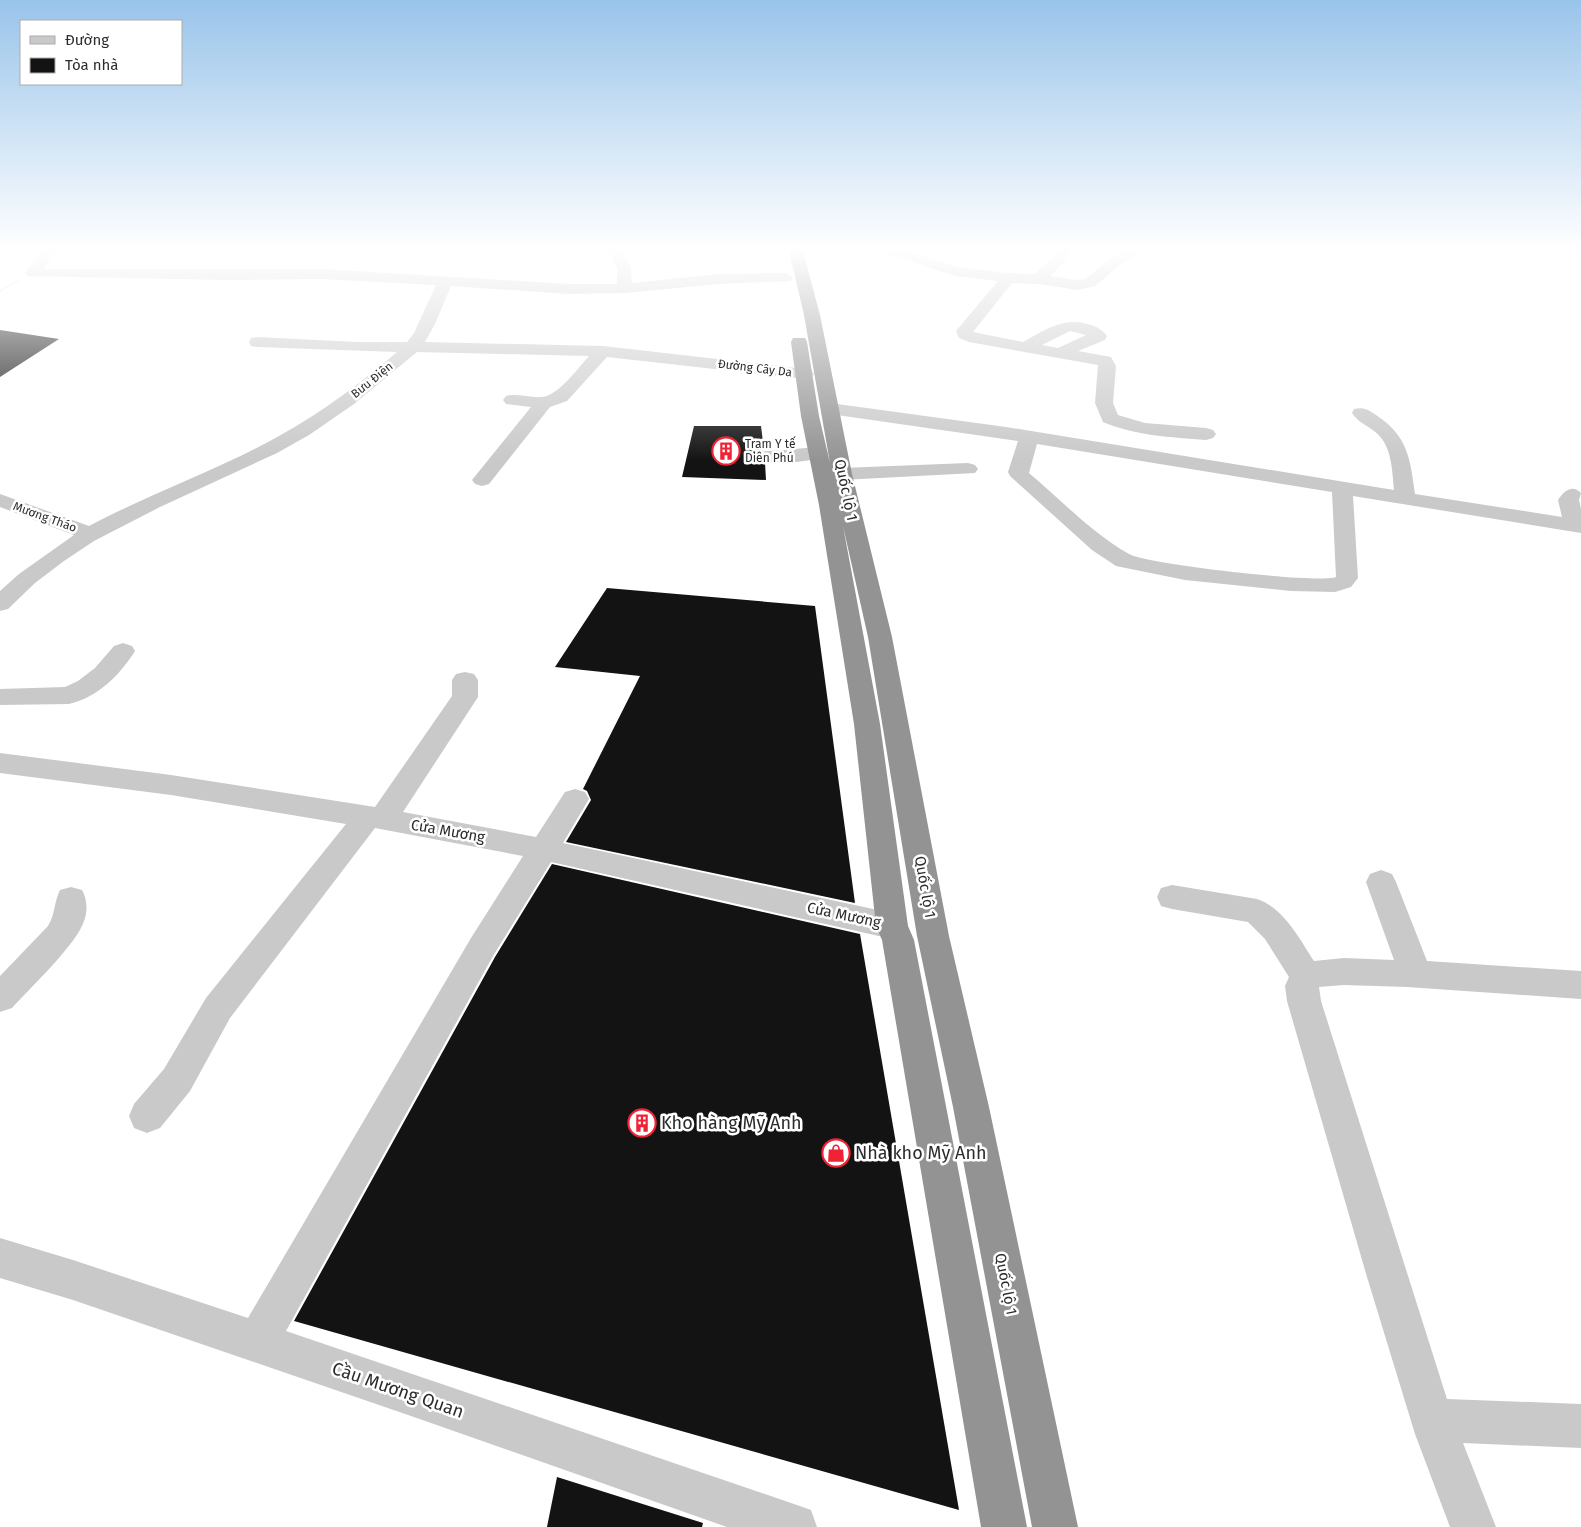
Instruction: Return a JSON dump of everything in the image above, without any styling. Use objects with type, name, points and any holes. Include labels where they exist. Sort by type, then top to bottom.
[{"type":"highway","name":"Quốc lộ 1","points":[[793,318],[805,374],[810,416],[829,505],[867,724],[892,926],[898,940],[1004,1527]]},
{"type":"highway","name":"Quốc lộ 1","points":[[813,318],[842,474],[880,638],[934,936],[971,1107],[1055,1527]]},
{"type":"street","name":"Bưu Điện","points":[[0,604],[17,586],[40,567],[91,534],[145,505],[254,456],[305,430],[362,390],[412,348],[425,331],[429,318]]},
{"type":"street","points":[[974,318],[964,331],[964,334],[969,338],[1105,361],[1107,366],[1104,403],[1110,418],[1121,423],[1140,427],[1206,434]]},
{"type":"street","points":[[1026,347],[1054,331],[1074,324],[1080,325],[1099,336],[1060,353]]},
{"type":"street","name":"Đường Cây Da","points":[[257,342],[412,348],[487,347],[603,351],[805,374]]},
{"type":"street","points":[[512,400],[544,403],[555,400],[566,393],[603,351]]},
{"type":"street","points":[[482,480],[544,403]]},
{"type":"street","points":[[830,409],[1029,437],[1578,527],[1568,500],[1572,495]]},
{"type":"street","points":[[1361,412],[1382,428],[1394,442],[1401,472],[1404,498]]},
{"type":"street","points":[[1029,437],[1018,472],[1020,476],[1116,557],[1137,565],[1166,570],[1291,584],[1324,586],[1343,582],[1347,578],[1342,528],[1342,488]]},
{"type":"street","points":[[764,456],[794,456],[818,453]]},
{"type":"street","points":[[842,474],[968,469]]},
{"type":"street","name":"Mương Tháo","points":[[0,500],[91,534]]},
{"type":"street","points":[[0,697],[39,694],[69,696],[87,687],[104,674],[123,651]]},
{"type":"street","points":[[147,1116],[176,1080],[218,1008],[435,744],[465,697],[465,680]]},
{"type":"street","name":"Cửa Mương","points":[[0,763],[171,785],[432,827],[544,849],[892,926]]},
{"type":"street","points":[[257,1342],[482,947],[575,799]]},
{"type":"street","points":[[1381,882],[1415,974]]},
{"type":"street","points":[[1172,897],[1257,911],[1276,930],[1306,976]]},
{"type":"street","points":[[0,998],[59,935],[69,920],[70,899]]},
{"type":"street","points":[[1306,976],[1319,973],[1344,972],[1415,974],[1581,985]]},
{"type":"street","points":[[1306,976],[1302,986],[1304,1001],[1346,1142],[1433,1420],[1474,1527]]},
{"type":"street","name":"Cầu Mương Quan","points":[[0,1258],[73,1280],[257,1342],[794,1527]]},
{"type":"street","points":[[1433,1420],[1581,1426]]},
{"type":"building","points":[[0,330],[59,339],[0,377]]},
{"type":"building","name":"Trạm Y tế Diên Phú","points":[[694,426],[761,426],[764,450],[756,451],[752,456],[757,462],[765,463],[766,480],[682,477]]},
{"type":"building","points":[[607,588],[815,606],[855,903],[566,842],[591,800],[587,791],[583,789],[640,676],[555,667]]},
{"type":"building","name":"Kho hàng Mỹ Anh","points":[[552,864],[860,934],[959,1510],[294,1321],[495,957]]},
{"type":"building","points":[[557,1477],[703,1523],[702,1527],[547,1527]]},
{"type":"place","name":"Trạm Y tế Diên Phú","points":[[726,451]]},
{"type":"place","name":"Kho hàng Mỹ Anh","points":[[642,1123]]},
{"type":"place","name":"Nhà kho Mỹ Anh","points":[[836,1153]]}]
